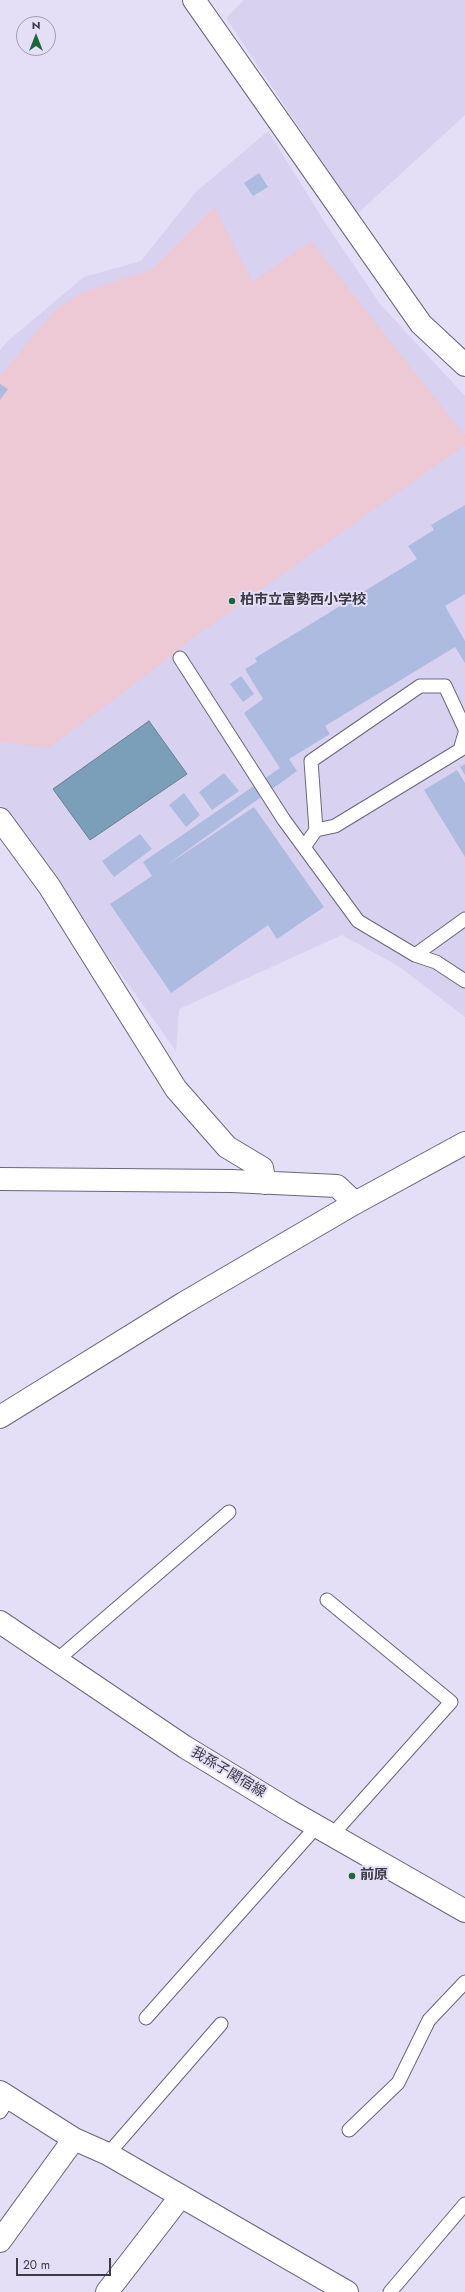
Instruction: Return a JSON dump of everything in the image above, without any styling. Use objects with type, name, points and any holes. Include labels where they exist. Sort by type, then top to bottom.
[{"type":"street","points":[[194,0],[421,324],[465,364]]},
{"type":"street","points":[[0,819],[49,886],[176,1090],[227,1147],[262,1168],[264,1183]]},
{"type":"street","points":[[0,1418],[184,1303],[355,1203],[465,1143]]},
{"type":"street","points":[[0,1179],[232,1181],[337,1186],[355,1203]]},
{"type":"street","name":"我孫子関宿線","points":[[0,1622],[185,1747],[465,1912]]},
{"type":"street","points":[[3,2100],[74,2138],[108,2154],[347,2292]]},
{"type":"street","points":[[0,2241],[74,2138]]},
{"type":"street","points":[[107,2292],[181,2196]]},
{"type":"lane","points":[[180,658],[284,820],[358,921],[415,956],[436,962],[465,981]]},
{"type":"lane","points":[[304,847],[316,830],[311,761],[420,686],[445,686],[465,729]]},
{"type":"lane","points":[[316,830],[335,826],[460,750],[465,733]]},
{"type":"lane","points":[[415,956],[465,919]]},
{"type":"lane","points":[[57,1660],[229,1512]]},
{"type":"lane","points":[[146,2018],[324,1830],[451,1702],[327,1600]]},
{"type":"lane","points":[[349,2130],[398,2084],[429,2020],[465,1982]]},
{"type":"lane","points":[[108,2154],[221,2024]]},
{"type":"lane","points":[[390,2292],[465,2204]]},
{"type":"shaded area","points":[[244,0],[465,0],[465,115],[357,214],[226,18]]},
{"type":"shaded area","name":"柏市立富勢西小学校","points":[[268,131],[324,221],[380,304],[465,396],[465,1017],[400,967],[342,935],[179,1009],[176,1051],[0,805],[0,350],[9,340],[84,277],[141,261],[196,192]]},
{"type":"shaded area","points":[[214,207],[252,282],[311,241],[465,436],[465,445],[194,637],[152,671],[49,748],[2,742],[0,741],[0,376],[54,311],[83,292],[152,269]]},
{"type":"water","points":[[149,721],[187,774],[90,840],[53,789]]},
{"type":"building","points":[[259,173],[268,187],[253,196],[244,183]]},
{"type":"building","points":[[0,384],[8,389],[0,400]]},
{"type":"building","points":[[465,505],[465,594],[445,606],[465,641],[465,663],[455,647],[325,726],[330,734],[289,759],[297,771],[164,867],[254,807],[324,907],[277,939],[268,925],[171,993],[110,904],[152,876],[143,862],[280,768],[244,713],[263,699],[245,669],[257,662],[255,658],[417,559],[408,546],[434,530],[431,525]]},
{"type":"building","points":[[241,676],[254,694],[243,702],[230,684]]},
{"type":"building","points":[[465,764],[465,775],[460,767]]},
{"type":"building","points":[[457,770],[465,783],[465,857],[424,790]]},
{"type":"building","points":[[224,773],[239,791],[212,810],[199,792]]},
{"type":"building","points":[[184,793],[200,815],[186,827],[169,805]]},
{"type":"building","points":[[140,834],[152,849],[114,877],[102,861]]},
{"type":"place","name":"柏市立富勢西小学校","points":[[232,601]]},
{"type":"place","name":"前原","points":[[352,1876]]}]
